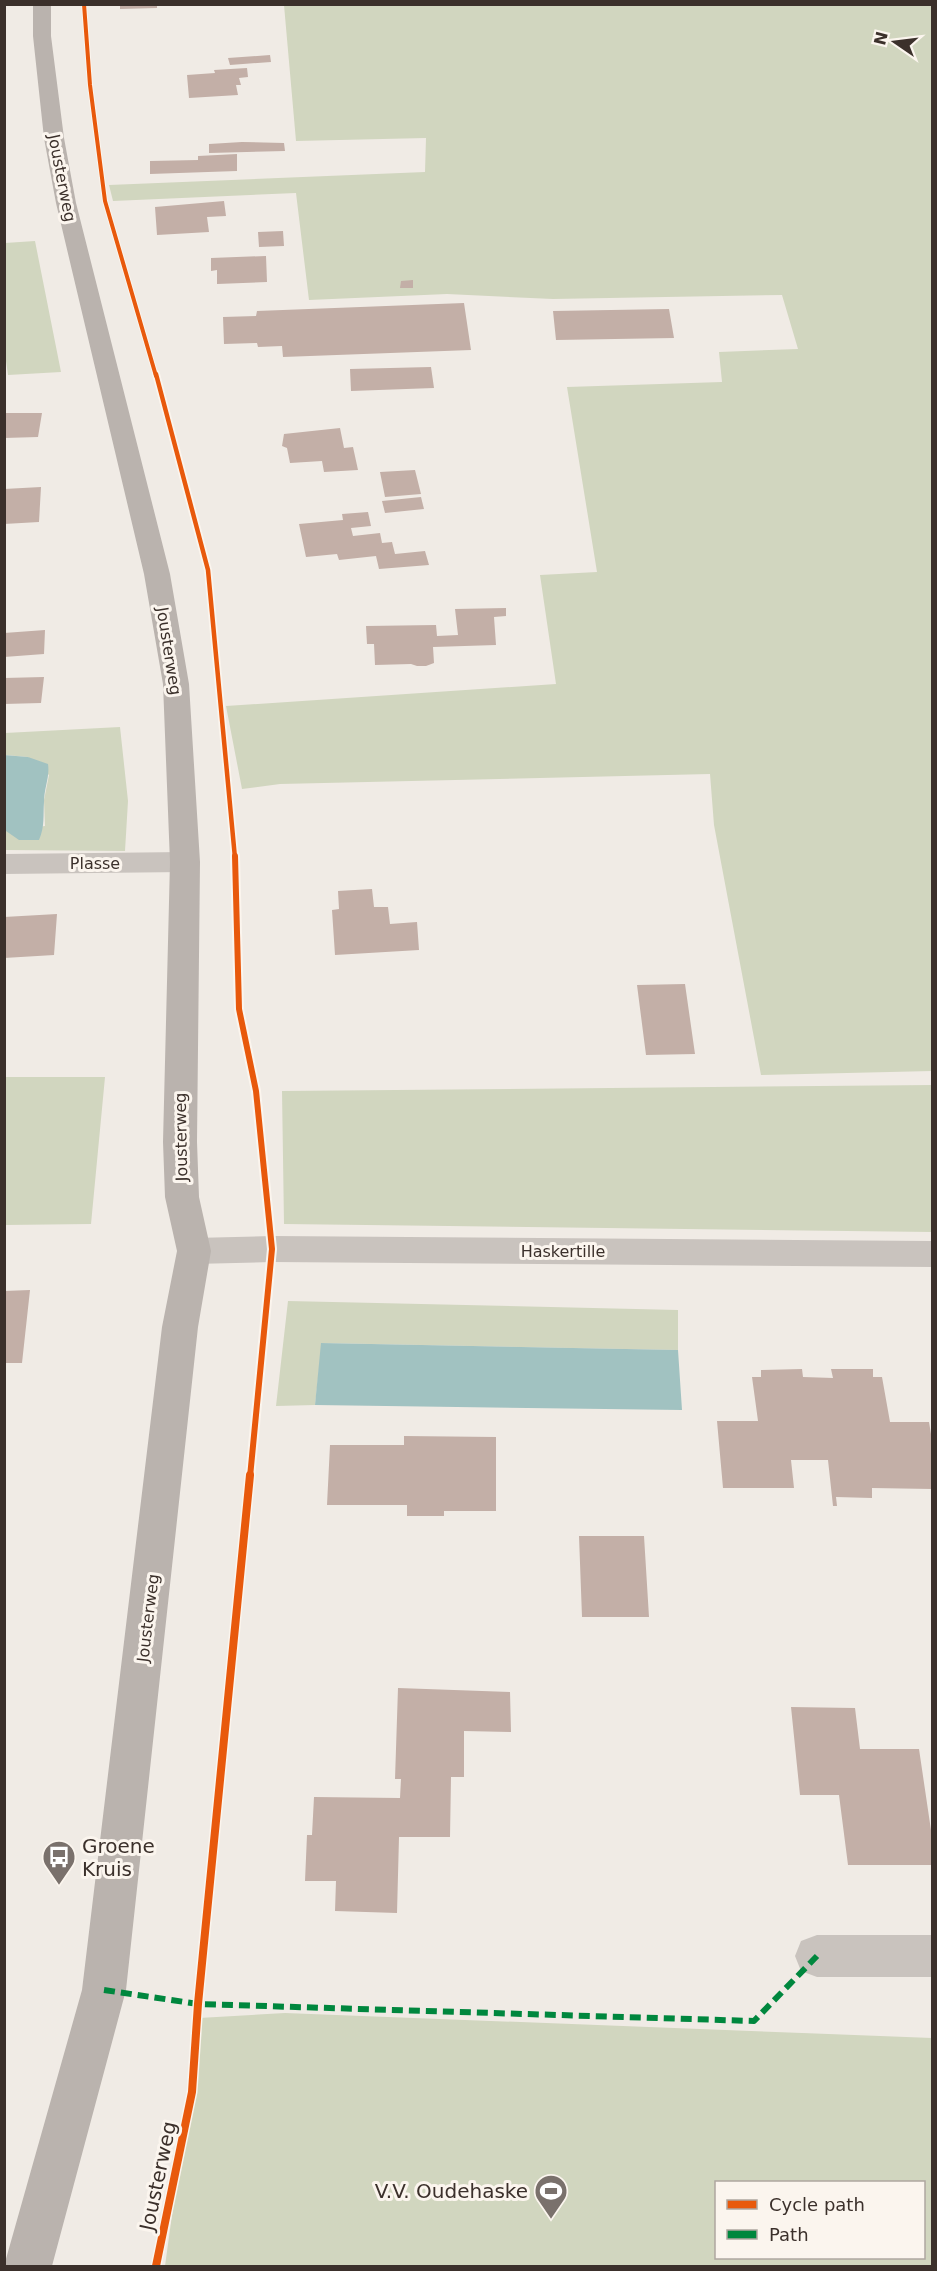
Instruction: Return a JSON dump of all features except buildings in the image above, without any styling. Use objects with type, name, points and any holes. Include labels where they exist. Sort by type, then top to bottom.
[{"type":"street","name":"Jousterweg","points":[[28,2266],[104,1990],[180,1327],[194,1251],[182,1197],[180,1142],[184,862],[176,684],[157,574],[66,203],[54,138],[42,36],[42,4]]},
{"type":"street","name":"Plasse","points":[[4,864],[184,862]]},
{"type":"street","name":"Haskertille","points":[[194,1251],[284,1249],[933,1254]]},
{"type":"street","points":[[816,1956],[933,1956]]},
{"type":"green space","points":[[284,5],[932,5],[932,1071],[761,1075],[714,825],[710,774],[280,784],[242,789],[226,706],[556,684],[540,575],[597,572],[567,387],[722,382],[719,352],[798,349],[782,295],[553,299],[447,294],[309,300],[296,193],[113,201],[109,185],[425,172],[426,138],[296,141]]},
{"type":"green space","points":[[35,241],[61,372],[8,375],[4,347],[5,243]]},
{"type":"green space","points":[[120,727],[128,801],[125,851],[5,850],[4,828],[6,831],[45,826],[44,800],[49,775],[28,757],[5,755],[5,733]]},
{"type":"green space","points":[[4,1077],[105,1077],[91,1224],[5,1225]]},
{"type":"green space","points":[[932,1085],[932,1232],[284,1224],[282,1091]]},
{"type":"green space","points":[[288,1301],[678,1310],[678,1350],[322,1343],[315,1405],[276,1406]]},
{"type":"green space","points":[[285,2013],[932,2038],[932,2266],[165,2266],[199,2018]]},
{"type":"water","points":[[4,755],[28,757],[48,764],[43,826],[39,840],[19,840],[6,831]]},
{"type":"water","points":[[321,1343],[678,1350],[682,1410],[315,1405]]},
{"type":"marked path","points":[[104,1990],[198,2004],[754,2021],[817,1956]]},
{"type":"cycle path","points":[[84,4],[90,85],[105,201],[147,342],[208,570],[235,861],[239,1009],[256,1091],[272,1249],[198,2004],[192,2092],[156,2266]]},
{"type":"place","name":"Groene Kruis","points":[[59,1886]]},
{"type":"place","name":"V.V. Oudehaske","points":[[551,2220]]}]
